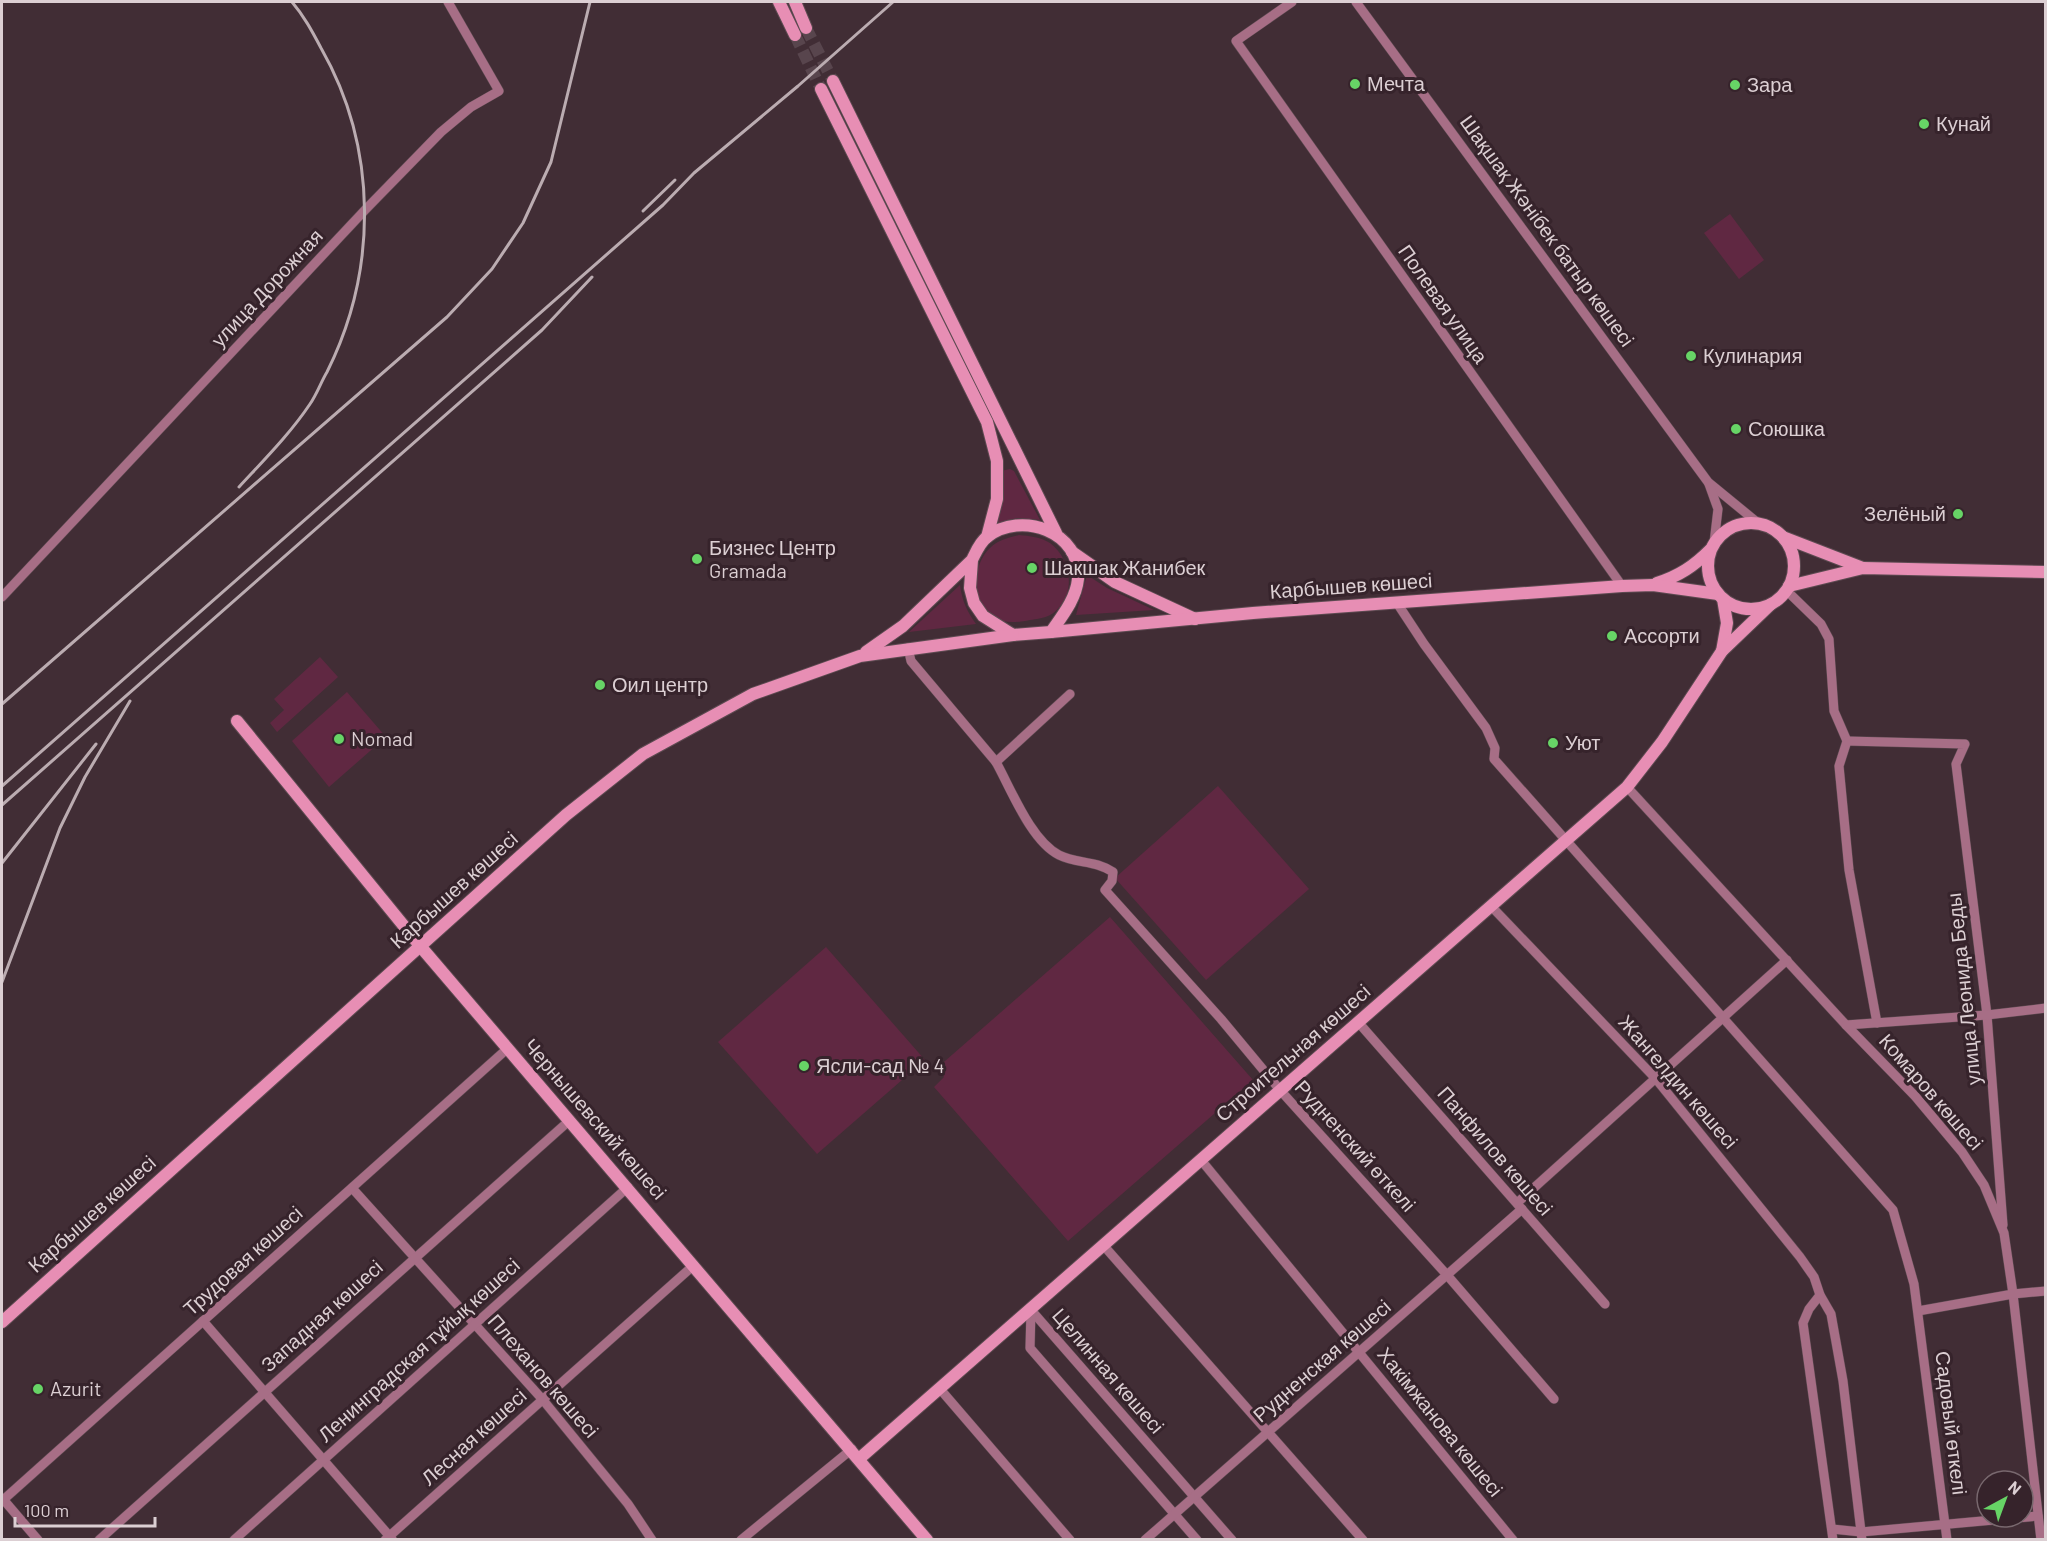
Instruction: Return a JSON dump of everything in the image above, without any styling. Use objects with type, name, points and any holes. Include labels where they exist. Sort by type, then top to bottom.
[{"type":"main road","points":[[779,2],[795,35]]},
{"type":"main road","points":[[795,2],[806,28]]},
{"type":"main road","points":[[833,81],[1056,533],[1072,552],[1115,582],[1196,620]]},
{"type":"main road","points":[[821,89],[987,422],[997,461],[997,499],[987,537],[972,560],[903,626],[860,656]]},
{"type":"main road","points":[[1653,585],[1690,569],[1722,533],[1733,526],[1745,523],[1758,523],[1771,528],[1783,537],[1863,568]]},
{"type":"main road","points":[[987,537],[1019,525],[1037,527],[1056,533]]},
{"type":"main road","points":[[1722,651],[1788,589],[1793,578],[1794,560],[1783,537]]},
{"type":"main road","points":[[1712,546],[1708,560],[1708,573],[1711,584],[1720,597],[1726,623],[1722,651]]},
{"type":"main road","points":[[972,560],[970,588],[974,603],[983,616],[1013,635],[1051,632],[1075,595],[1078,578],[1072,552]]},
{"type":"main road","points":[[1788,589],[1863,568],[2046,572]]},
{"type":"main road","points":[[1653,585],[1720,597],[1734,606],[1746,609],[1758,609],[1770,605]]},
{"type":"main road","name":"Карбышев көшесі","points":[[1051,632],[1253,613],[1653,585]]},
{"type":"main road","name":"Карбышев көшесі","points":[[2,1322],[566,815],[643,754],[753,694],[860,656],[1013,635]]},
{"type":"main road","name":"Строительная көшесі","points":[[856,1454],[940,1389],[1627,787],[1662,742],[1722,651]]},
{"type":"main road","name":"Чернышевский көшесі","points":[[237,721],[421,947],[927,1539]]},
{"type":"street","name":"улица Дорожная","points":[[2,597],[357,218],[441,132],[471,107],[499,91],[448,2]]},
{"type":"street","name":"Полевая улица","points":[[1292,2],[1236,41],[1622,586]]},
{"type":"street","name":"Шақшақ Жәнібек батыр көшесі","points":[[1356,2],[1708,482],[1758,523]]},
{"type":"street","name":"Шақшақ Жәнібек батыр көшесі","points":[[1708,482],[1718,509],[1712,546]]},
{"type":"street","points":[[1788,589],[1821,624],[1830,639],[1834,711],[1847,741],[1839,766],[1849,870],[1877,1023]]},
{"type":"street","name":"Садовый өткелі","points":[[1397,603],[1486,728],[1495,748],[1494,759],[1893,1210],[1914,1284],[1947,1539]]},
{"type":"street","points":[[908,648],[910,661],[996,762],[1070,694]]},
{"type":"street","name":"улица Леонида Беды","points":[[1847,741],[1965,744],[1956,764],[1987,1015],[2004,1233]]},
{"type":"street","name":"Рудненский өткелі","points":[[996,762],[1041,840],[1056,853],[1069,859],[1100,864],[1113,872],[1112,881],[1105,890],[1554,1399]]},
{"type":"street","name":"Комаров көшесі","points":[[1627,787],[1846,1025],[1915,1096],[1962,1152],[1984,1185],[2004,1233],[2038,1516],[2042,1527],[2040,1539]]},
{"type":"street","name":"Жангелдин көшесі","points":[[1491,906],[1656,1079],[1814,1277],[1820,1295],[1831,1314],[1843,1381],[1862,1536]]},
{"type":"street","name":"Рудненская көшесі","points":[[1145,1539],[1447,1275],[1787,960]]},
{"type":"street","points":[[1846,1025],[1987,1015],[2046,1008]]},
{"type":"street","name":"Панфилов көшесі","points":[[1358,1022],[1605,1304]]},
{"type":"street","name":"Трудовая көшесі","points":[[2,1499],[508,1048]]},
{"type":"street","name":"Западная көшесі","points":[[99,1539],[570,1120]]},
{"type":"street","name":"Хакімжанова көшесі","points":[[1201,1160],[1513,1539]]},
{"type":"street","name":"Ленинградская тұйық көшесі","points":[[234,1539],[628,1187]]},
{"type":"street","name":"Плеханов көшесі","points":[[352,1188],[543,1400],[628,1504],[652,1539]]},
{"type":"street","points":[[1104,1246],[1363,1539]]},
{"type":"street","name":"Лесная көшесі","points":[[389,1538],[694,1265]]},
{"type":"street","points":[[1918,1311],[2013,1294],[2046,1291]]},
{"type":"street","points":[[1820,1295],[1809,1309],[1803,1323],[1833,1539]]},
{"type":"street","name":"Целинная көшесі","points":[[1031,1310],[1232,1539]]},
{"type":"street","name":"Целинная көшесі","points":[[1031,1310],[1030,1348],[1197,1539]]},
{"type":"street","points":[[203,1321],[389,1538]]},
{"type":"street","points":[[940,1389],[1070,1539]]},
{"type":"street","name":"Строительная көшесі","points":[[741,1539],[856,1454]]},
{"type":"street","points":[[2,1499],[38,1539]]},
{"type":"street","points":[[1832,1529],[1862,1536],[1945,1523],[2038,1516]]},
{"type":"shaded area","points":[[1730,214],[1764,260],[1739,279],[1704,233]]},
{"type":"shaded area","points":[[1010,469],[1014,471],[1040,520],[1017,518],[998,523],[1001,471]]},
{"type":"shaded area","points":[[1019,535],[1042,539],[1056,549],[1068,572],[1068,589],[1058,609],[1044,618],[1005,622],[992,617],[979,600],[977,578],[983,556],[990,548],[1000,541]]},
{"type":"shaded area","points":[[1087,575],[1107,588],[1154,610],[1076,615]]},
{"type":"shaded area","points":[[960,585],[965,606],[976,624],[909,632]]},
{"type":"shaded area","name":"Nomad","points":[[320,657],[338,677],[277,732],[270,723],[284,710],[274,699]]},
{"type":"shaded area","name":"Nomad","points":[[347,692],[386,737],[329,787],[292,741]]},
{"type":"shaded area","points":[[1218,786],[1309,889],[1206,980],[1115,878]]},
{"type":"shaded area","points":[[1110,917],[1253,1080],[1068,1241],[934,1087],[944,1077],[937,1068]]},
{"type":"shaded area","points":[[826,947],[925,1060],[817,1154],[718,1042]]},
{"type":"tunnel","points":[[806,28],[833,81]]},
{"type":"tunnel","points":[[795,35],[821,89]]},
{"type":"railway","points":[[239,487],[285,437],[315,396],[344,333],[356,292],[363,251],[364,209],[361,168],[353,126],[340,86],[304,18],[292,2]]},
{"type":"railway","points":[[2,704],[447,317],[492,269],[523,223],[551,162],[590,2]]},
{"type":"railway","points":[[2,786],[663,205],[694,173],[893,2]]},
{"type":"railway","points":[[643,211],[675,180]]},
{"type":"railway","points":[[2,805],[542,330],[592,277]]},
{"type":"railway","points":[[2,982],[60,828],[85,777],[130,701]]},
{"type":"railway","points":[[2,863],[96,744]]},
{"type":"place","name":"Мечта","points":[[1355,84]]},
{"type":"place","name":"Зара","points":[[1735,85]]},
{"type":"place","name":"Кунай","points":[[1924,124]]},
{"type":"place","name":"Кулинария","points":[[1691,356]]},
{"type":"place","name":"Союшка","points":[[1736,429]]},
{"type":"place","name":"Зелёный","points":[[1958,514]]},
{"type":"place","name":"Бизнес Центр Gramada","points":[[697,559]]},
{"type":"place","name":"Шакшак Жанибек","points":[[1032,568]]},
{"type":"place","name":"Ассорти","points":[[1612,636]]},
{"type":"place","name":"Оил центр","points":[[600,685]]},
{"type":"place","name":"Nomad","points":[[339,739]]},
{"type":"place","name":"Уют","points":[[1553,743]]},
{"type":"place","name":"Ясли-сад № 4","points":[[804,1066]]},
{"type":"place","name":"Azurit","points":[[38,1389]]}]
